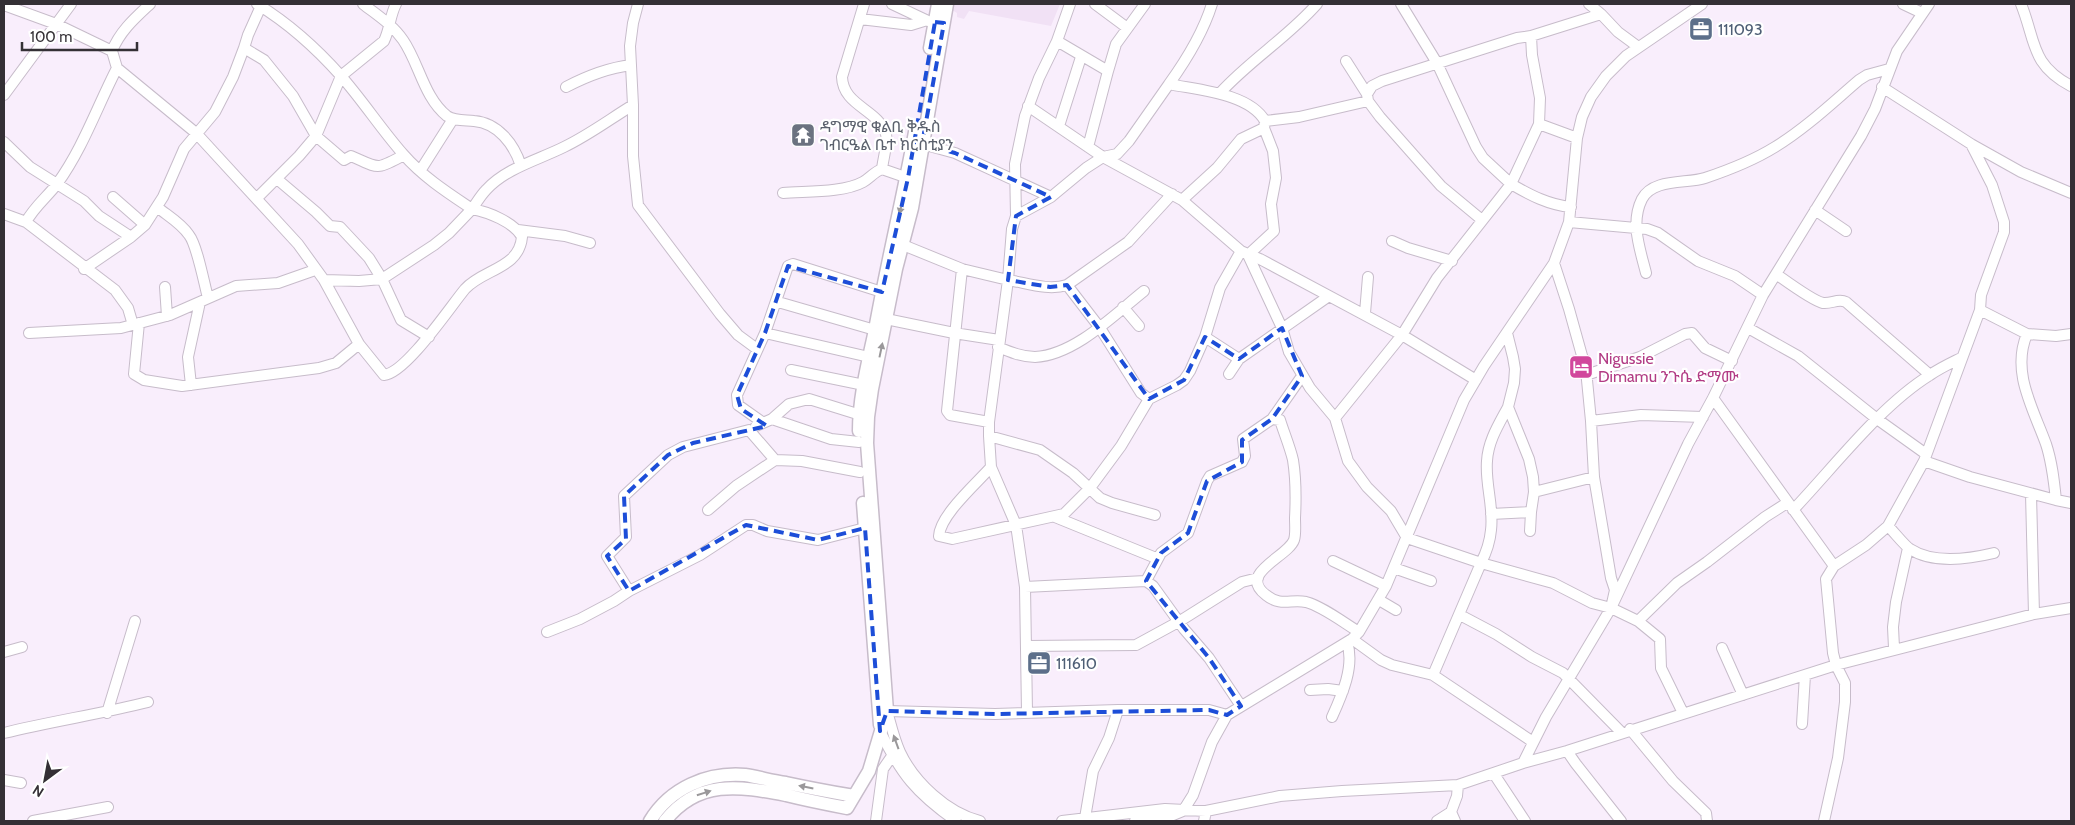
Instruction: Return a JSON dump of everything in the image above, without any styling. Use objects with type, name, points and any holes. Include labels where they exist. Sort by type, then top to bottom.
[{"type":"main road","points":[[665,821],[683,803],[696,795],[726,788],[750,788],[847,808],[869,771],[887,711],[867,443],[863,416],[864,385],[882,292],[908,178],[938,4]]},
{"type":"main road","points":[[880,731],[859,442],[863,416],[912,208],[922,144],[934,22],[947,4]]},
{"type":"main road","points":[[650,821],[675,793],[706,778],[724,775],[745,775],[854,796]]},
{"type":"street","points":[[4,4],[56,24],[112,51]]},
{"type":"street","points":[[4,96],[63,12],[71,4]]},
{"type":"street","points":[[150,4],[124,29],[116,40],[112,51],[117,68],[196,133],[298,244],[324,280],[359,344],[384,375],[389,375],[429,336],[470,284],[506,264],[517,254],[522,237],[518,230]]},
{"type":"street","points":[[363,4],[390,24],[403,40],[441,110],[453,119],[477,121],[495,128],[517,152],[521,166]]},
{"type":"street","points":[[257,198],[316,136],[342,76],[384,41],[396,4]]},
{"type":"street","points":[[638,4],[630,46],[633,156],[638,205],[720,314],[738,335],[757,349]]},
{"type":"street","points":[[864,4],[842,77],[842,85],[850,99],[880,123],[886,135],[882,169]]},
{"type":"street","points":[[892,4],[934,22]]},
{"type":"street","points":[[1027,712],[1025,587],[1016,525],[991,467],[989,422],[1008,280],[1012,229],[1016,216],[1015,164],[1028,106],[1057,41],[1070,4]]},
{"type":"street","points":[[1095,4],[1126,27]]},
{"type":"street","points":[[1088,147],[1116,44],[1126,27],[1145,4]]},
{"type":"street","points":[[1016,216],[1051,197],[1086,168],[1103,157],[1117,154],[1129,141],[1185,61],[1208,16],[1212,4]]},
{"type":"street","points":[[1220,93],[1250,62],[1291,31],[1317,4]]},
{"type":"street","points":[[1401,4],[1437,63],[1476,147],[1484,158],[1511,184],[1556,206],[1571,208]]},
{"type":"street","points":[[1589,4],[1618,32],[1637,46]]},
{"type":"street","points":[[1332,717],[1347,676],[1353,638],[1379,600],[1386,586],[1464,400],[1554,263],[1569,222],[1577,138],[1582,117],[1591,96],[1606,76],[1637,46],[1702,4]]},
{"type":"street","points":[[1903,4],[1922,13]]},
{"type":"street","points":[[1523,763],[1533,742],[1611,608],[1688,444],[1732,361],[1763,295],[1861,136],[1875,109],[1888,69],[1897,51],[1929,4]]},
{"type":"street","points":[[2021,4],[2040,60],[2049,71],[2071,86]]},
{"type":"street","points":[[84,268],[131,237],[145,225],[157,207],[184,149],[215,112],[233,77],[259,5],[309,42],[342,76],[404,155],[440,187],[472,209],[483,211],[518,230],[565,236],[590,243]]},
{"type":"street","points":[[1367,98],[1372,86],[1382,81],[1517,38],[1531,36],[1601,14]]},
{"type":"street","points":[[860,19],[911,25],[934,22]]},
{"type":"street","points":[[1335,418],[1402,335],[1437,278],[1511,184],[1539,124],[1540,98],[1532,55],[1531,36]]},
{"type":"street","points":[[1057,41],[1081,57],[1108,71]]},
{"type":"street","points":[[244,48],[264,60],[292,96],[316,136],[344,160],[351,156],[374,167],[385,166],[404,155]]},
{"type":"street","points":[[1059,126],[1081,57]]},
{"type":"street","points":[[1346,61],[1367,98],[1440,186],[1482,220]]},
{"type":"street","points":[[566,87],[598,72],[613,67],[631,65]]},
{"type":"street","points":[[26,222],[32,211],[57,184],[90,129],[117,68]]},
{"type":"street","points":[[1646,273],[1635,228],[1642,199],[1650,190],[1662,185],[1703,179],[1740,164],[1774,147],[1808,124],[1859,80],[1867,75],[1888,69]]},
{"type":"street","points":[[991,467],[947,516],[939,529],[939,536],[952,540],[1064,514],[1090,488],[1121,446],[1149,399],[1184,380],[1205,337],[1220,288],[1245,253],[1274,231],[1272,204],[1276,178],[1273,151],[1262,116],[1244,103],[1220,93],[1169,84]]},
{"type":"street","points":[[1882,88],[1971,144],[2021,172],[2071,193]]},
{"type":"street","points":[[1182,200],[1217,168],[1242,139],[1264,124],[1299,118],[1367,98]]},
{"type":"street","points":[[324,280],[359,281],[382,278],[449,234],[487,189],[521,166],[564,147],[607,123],[633,105]]},
{"type":"street","points":[[1028,106],[1103,157],[1182,200],[1245,253],[1365,313],[1476,380]]},
{"type":"street","points":[[420,171],[453,119]]},
{"type":"street","points":[[1539,124],[1577,138]]},
{"type":"street","points":[[4,142],[30,167],[84,201],[99,216],[131,237]]},
{"type":"street","points":[[922,144],[955,153],[1051,197]]},
{"type":"street","points":[[1824,821],[1838,758],[1846,702],[1845,683],[1833,653],[1826,579],[1834,566],[1866,545],[1888,526],[1925,458],[1980,310],[1981,295],[2004,232],[2004,222],[1992,185],[1971,144]]},
{"type":"street","points":[[783,192],[842,188],[863,182],[873,172],[882,169],[908,178]]},
{"type":"street","points":[[277,178],[330,226],[340,227],[369,258],[382,278],[401,320],[429,336]]},
{"type":"street","points":[[903,245],[962,269],[1008,280],[1058,288],[1067,285],[1128,242],[1172,194]]},
{"type":"street","points":[[113,197],[145,225]]},
{"type":"street","points":[[157,207],[181,226],[190,236],[196,247],[204,300],[188,357],[191,385]]},
{"type":"street","points":[[1815,210],[1846,231]]},
{"type":"street","points":[[4,214],[26,222],[115,290],[123,299],[136,324],[134,374],[144,380],[171,385],[191,385],[320,368],[336,363],[359,344]]},
{"type":"street","points":[[1569,222],[1635,228],[1658,233],[1681,251],[1735,276],[1763,295]]},
{"type":"street","points":[[1392,241],[1408,248],[1452,261]]},
{"type":"street","points":[[1245,253],[1282,328],[1289,352],[1302,376],[1335,418],[1348,461],[1367,487],[1391,511],[1406,538],[1481,563],[1553,583],[1592,603],[1611,608],[1638,621],[1659,637],[1661,668],[1683,714]]},
{"type":"street","points":[[1554,263],[1569,309],[1586,375],[1594,477],[1611,578],[1616,590],[1611,608]]},
{"type":"street","points":[[762,422],[741,409],[737,400],[737,394],[778,302],[787,269],[793,264],[882,292]]},
{"type":"street","points":[[962,269],[947,411],[950,415],[989,422]]},
{"type":"street","points":[[29,333],[108,329],[136,324],[167,316],[236,286],[278,284],[315,270]]},
{"type":"street","points":[[1776,274],[1819,301],[1828,303],[1838,300],[1846,302],[1930,375]]},
{"type":"street","points":[[1365,313],[1368,277]]},
{"type":"street","points":[[1067,285],[1100,328],[1141,393],[1149,399]]},
{"type":"street","points":[[165,286],[167,316]]},
{"type":"street","points":[[886,319],[998,344],[1015,354],[1036,357],[1080,342],[1100,328],[1144,291]]},
{"type":"street","points":[[1229,374],[1239,359],[1329,296]]},
{"type":"street","points":[[778,302],[875,330]]},
{"type":"street","points":[[1123,308],[1139,326]]},
{"type":"street","points":[[1980,310],[2027,334],[2050,336],[2071,334]]},
{"type":"street","points":[[1748,328],[1798,356],[1925,458],[1970,477],[2071,503]]},
{"type":"street","points":[[765,333],[869,358]]},
{"type":"street","points":[[1433,675],[1481,563],[1491,530],[1491,514],[1486,478],[1487,459],[1495,433],[1508,407],[1514,383],[1514,357],[1507,333]]},
{"type":"street","points":[[1586,375],[1640,358],[1685,334],[1692,333],[1705,348],[1732,361]]},
{"type":"street","points":[[2027,334],[2022,360],[2025,391],[2046,444],[2054,474],[2056,500]]},
{"type":"street","points":[[1205,337],[1239,359]]},
{"type":"street","points":[[1638,621],[1677,583],[1765,517],[1790,507],[1877,419],[1904,395],[1930,375],[1961,358]]},
{"type":"street","points":[[791,370],[864,385]]},
{"type":"street","points":[[1146,581],[1156,558],[1165,548],[1188,533],[1210,476],[1242,462],[1245,456],[1243,439],[1272,418],[1302,376]]},
{"type":"street","points":[[1713,398],[1834,566]]},
{"type":"street","points":[[629,592],[607,556],[626,537],[623,500],[626,493],[668,455],[700,441],[750,430],[762,422],[772,419],[789,404],[808,399],[863,416]]},
{"type":"street","points":[[1508,407],[1529,459],[1533,477],[1534,492],[1530,512],[1530,531]]},
{"type":"street","points":[[1591,421],[1641,415],[1703,417]]},
{"type":"street","points":[[1027,646],[1136,645],[1180,621],[1242,582],[1258,578],[1267,565],[1291,546],[1294,540],[1296,498],[1293,460],[1280,420],[1272,418]]},
{"type":"street","points":[[772,419],[830,438],[859,442]]},
{"type":"street","points":[[750,430],[775,460]]},
{"type":"street","points":[[989,436],[1040,450],[1073,472],[1100,498],[1155,515]]},
{"type":"street","points":[[708,510],[736,486],[775,460],[802,462],[860,472]]},
{"type":"street","points":[[1534,492],[1594,477]]},
{"type":"street","points":[[2031,494],[2034,614]]},
{"type":"street","points":[[1491,514],[1530,512]]},
{"type":"street","points":[[1055,517],[1156,558]]},
{"type":"street","points":[[547,632],[580,620],[700,554],[746,525],[753,525],[767,531],[818,540],[865,528]]},
{"type":"street","points":[[1888,526],[1908,548],[1917,552],[1948,559],[1969,559],[1994,553]]},
{"type":"street","points":[[1894,648],[1893,627],[1896,602],[1908,548]]},
{"type":"street","points":[[1333,560],[1386,586]]},
{"type":"street","points":[[1394,568],[1431,582]]},
{"type":"street","points":[[1258,578],[1260,590],[1274,600],[1281,603],[1305,602],[1314,606],[1382,660],[1392,665],[1433,675],[1533,742]]},
{"type":"street","points":[[1025,587],[1146,581],[1153,586],[1184,629],[1209,658],[1241,706]]},
{"type":"street","points":[[1379,600],[1396,610]]},
{"type":"street","points":[[1062,821],[1165,809],[1205,816],[1280,796],[1458,785],[1836,664],[2034,614],[2071,608]]},
{"type":"street","points":[[1460,615],[1563,673],[1626,731],[1672,781],[1706,813],[1707,821]]},
{"type":"street","points":[[108,713],[135,621]]},
{"type":"street","points":[[1135,821],[1166,818],[1184,811],[1194,795],[1212,742],[1227,715],[1353,638]]},
{"type":"street","points":[[4,652],[22,648]]},
{"type":"street","points":[[1722,648],[1743,694]]},
{"type":"street","points":[[1802,724],[1805,675]]},
{"type":"street","points":[[1310,690],[1328,689],[1343,691]]},
{"type":"street","points":[[4,733],[88,715],[108,713],[148,702]]},
{"type":"street","points":[[980,821],[960,814],[922,784],[900,753],[887,711],[994,714],[1118,710],[1209,710],[1227,715]]},
{"type":"street","points":[[1085,818],[1094,771],[1109,738],[1118,710]]},
{"type":"street","points":[[880,731],[892,756],[916,790],[934,806],[956,821]]},
{"type":"street","points":[[1567,751],[1621,821]]},
{"type":"street","points":[[876,821],[883,769],[892,756]]},
{"type":"street","points":[[1494,774],[1524,821]]},
{"type":"street","points":[[4,780],[20,783]]},
{"type":"street","points":[[1437,821],[1453,817],[1458,785]]},
{"type":"street","points":[[33,821],[108,807]]},
{"type":"highlighted area","points":[[935,22],[944,23],[922,144],[955,153],[1051,197],[1016,216],[1008,280],[1050,287],[1067,285],[1149,399],[1184,380],[1205,337],[1239,359],[1282,328],[1302,376],[1272,419],[1242,440],[1242,462],[1207,481],[1188,533],[1161,553],[1146,581],[1209,658],[1241,706],[1227,715],[1209,710],[995,714],[887,711],[880,731],[865,528],[818,540],[746,525],[629,591],[607,556],[626,539],[624,496],[668,455],[693,443],[767,426],[741,409],[737,395],[765,333],[788,266],[882,292],[908,178]]},
{"type":"shaded area","points":[[953,4],[1060,4],[1051,26],[969,11],[964,19],[957,17],[957,13],[952,10]]},
{"type":"place","name":"111093","points":[[1701,29]]},
{"type":"place","name":"ዳግማዊ ቁልቢ ቅዱስ ገብርዔል ቤተ ክርስቲያን","points":[[803,135]]},
{"type":"place","name":"Nigussie Dimamu ንጉሴ ድማሙ","points":[[1581,367]]},
{"type":"place","name":"111610","points":[[1039,663]]}]
